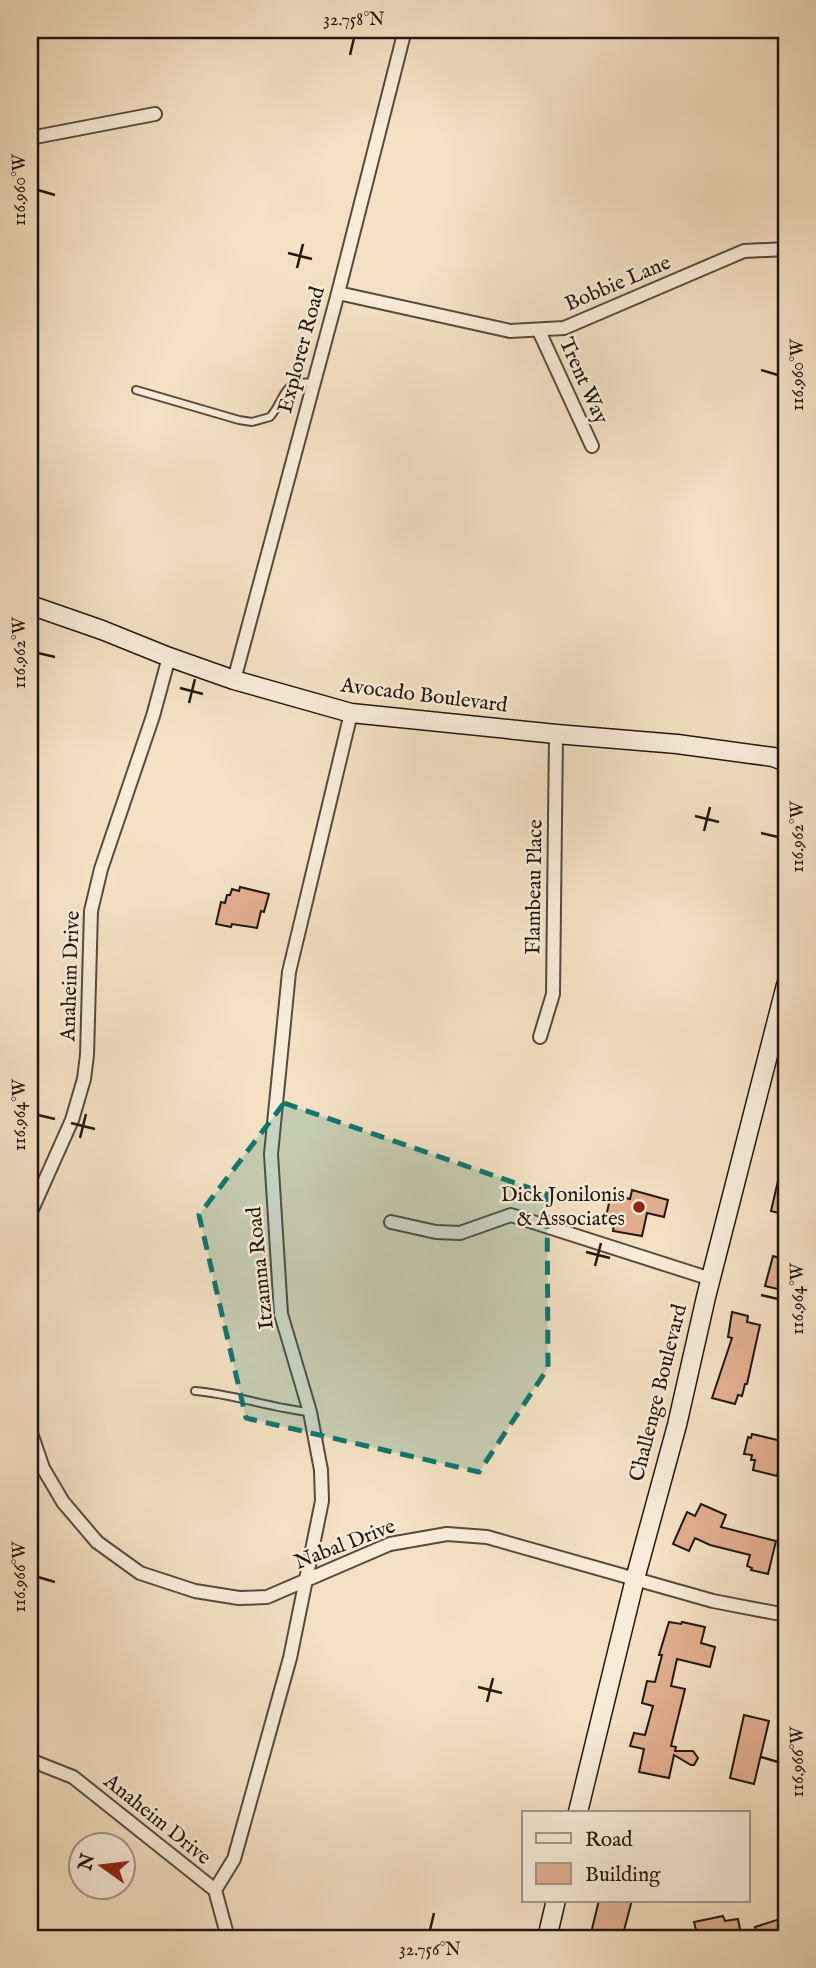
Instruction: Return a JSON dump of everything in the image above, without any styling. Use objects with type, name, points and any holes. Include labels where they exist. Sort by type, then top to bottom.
[{"type":"street","name":"Explorer Road","points":[[234,680],[338,293],[405,30]]},
{"type":"street","points":[[30,138],[155,114]]},
{"type":"street","name":"Bobbie Lane","points":[[338,293],[510,331],[539,331],[564,328],[744,251],[786,248]]},
{"type":"street","name":"Trent Way","points":[[539,331],[592,446]]},
{"type":"street","name":"Avocado Boulevard","points":[[30,606],[234,680],[351,713],[677,744],[773,757],[786,762]]},
{"type":"street","name":"Anaheim Drive","points":[[30,1214],[72,1120],[84,1079],[88,1055],[91,911],[101,869],[153,716],[169,657]]},
{"type":"street","name":"Itzamna Road","points":[[215,1890],[234,1859],[290,1658],[322,1501],[321,1470],[310,1412],[281,1314],[271,1154],[289,972],[351,713]]},
{"type":"street","name":"Flambeau Place","points":[[540,1037],[553,994],[556,734]]},
{"type":"street","name":"Challenge Boulevard","points":[[578,1811],[786,985]]},
{"type":"street","points":[[391,1222],[436,1233],[460,1233],[511,1215],[711,1279]]},
{"type":"street","name":"Nabal Drive","points":[[30,1430],[43,1468],[69,1510],[97,1542],[140,1573],[195,1591],[239,1598],[267,1597],[390,1544],[447,1534],[487,1537],[713,1601],[786,1615]]},
{"type":"street","name":"Anaheim Drive","points":[[30,1760],[73,1777],[215,1890],[228,1938]]},
{"type":"street","points":[[547,1938],[556,1902]]},
{"type":"lane","points":[[136,390],[252,422],[270,417],[290,385],[302,381],[314,383]]},
{"type":"lane","points":[[195,1391],[225,1394],[278,1409],[310,1412]]},
{"type":"highlighted area","points":[[284,1103],[547,1194],[548,1368],[479,1472],[246,1418],[199,1215]]},
{"type":"building","points":[[240,887],[269,894],[257,928],[216,924],[221,902],[225,903],[232,889],[239,891]]},
{"type":"building","points":[[781,1168],[786,1168],[786,1215],[771,1211]]},
{"type":"building","points":[[632,1190],[668,1200],[664,1217],[647,1213],[642,1236],[613,1231],[615,1219],[606,1217],[611,1194],[630,1199]]},
{"type":"building","points":[[773,1256],[786,1260],[786,1291],[765,1286]]},
{"type":"building","points":[[732,1312],[748,1316],[747,1322],[760,1325],[747,1384],[735,1404],[712,1398],[732,1338],[728,1337]]},
{"type":"building","points":[[752,1434],[786,1442],[786,1456],[782,1455],[777,1476],[753,1470],[755,1460],[751,1460],[752,1455],[744,1454],[748,1437],[751,1438]]},
{"type":"building","points":[[701,1504],[726,1515],[721,1527],[776,1541],[768,1574],[751,1570],[752,1568],[747,1566],[750,1555],[710,1545],[695,1538],[689,1551],[673,1544],[687,1512],[695,1516]]},
{"type":"building","points":[[669,1622],[705,1627],[701,1643],[715,1647],[710,1667],[677,1659],[671,1686],[685,1689],[671,1746],[676,1747],[675,1751],[693,1751],[698,1758],[694,1765],[691,1765],[674,1755],[669,1778],[639,1772],[644,1749],[630,1746],[634,1733],[645,1735],[653,1706],[642,1703],[647,1681],[655,1682],[662,1655],[659,1655]]},
{"type":"building","points":[[744,1715],[769,1721],[754,1784],[730,1778]]},
{"type":"building","points":[[599,1902],[631,1902],[622,1938],[600,1938],[591,1933]]},
{"type":"building","points":[[723,1916],[725,1921],[738,1919],[741,1935],[698,1938],[694,1922]]},
{"type":"building","points":[[786,1917],[786,1938],[759,1938],[755,1927]]},
{"type":"place","name":"Dick Jonilonis & Associates","points":[[639,1207]]}]
